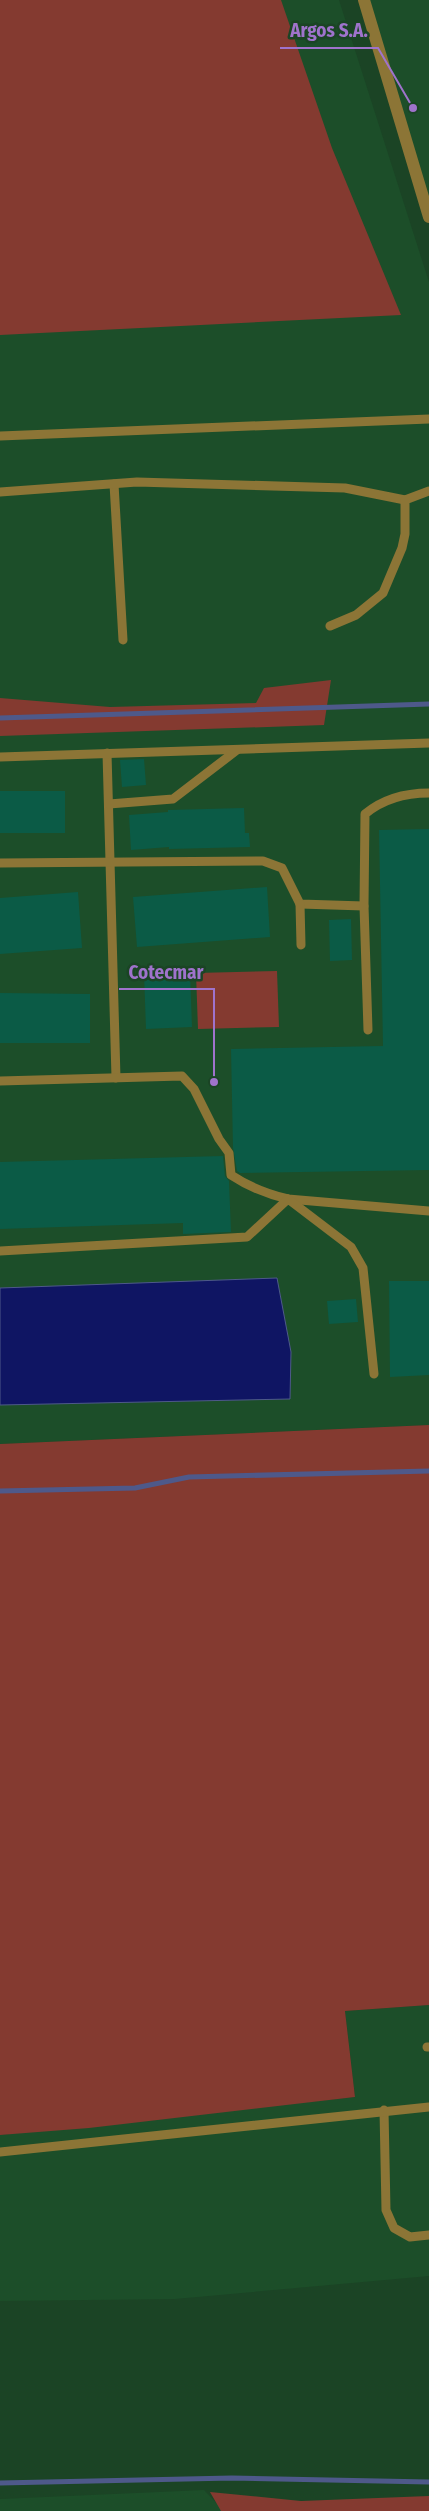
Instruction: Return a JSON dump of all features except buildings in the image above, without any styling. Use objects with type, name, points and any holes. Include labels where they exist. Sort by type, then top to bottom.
[{"type":"street","points":[[364,0],[429,217]]},
{"type":"lane","points":[[0,436],[429,419]]},
{"type":"lane","points":[[0,492],[137,482],[345,488],[405,500],[429,491]]},
{"type":"lane","points":[[114,484],[123,640]]},
{"type":"lane","points":[[330,626],[356,615],[383,592],[402,548],[405,534],[405,500]]},
{"type":"lane","points":[[0,757],[429,743]]},
{"type":"lane","points":[[109,804],[173,799],[237,750]]},
{"type":"lane","points":[[108,753],[116,1078]]},
{"type":"lane","points":[[368,1030],[364,906],[365,814],[378,802],[415,793],[429,793]]},
{"type":"lane","points":[[0,863],[263,861],[282,868],[300,904],[301,945]]},
{"type":"lane","points":[[300,904],[364,906]]},
{"type":"lane","points":[[0,1081],[184,1076],[208,1115],[219,1139],[229,1152],[231,1175],[267,1194],[288,1199],[429,1212]]},
{"type":"lane","points":[[0,1251],[247,1237],[288,1199]]},
{"type":"lane","points":[[288,1199],[351,1247],[363,1268],[374,1374]]},
{"type":"lane","points":[[0,2152],[384,2110],[429,2107]]},
{"type":"lane","points":[[384,2110],[386,2210],[394,2228],[410,2238],[429,2235]]},
{"type":"shaded area","points":[[0,0],[339,0],[429,282],[429,1425],[0,1444]]},
{"type":"shaded area","points":[[0,0],[281,0],[332,148],[401,315],[0,335]]},
{"type":"shaded area","points":[[364,0],[429,0],[429,217]]},
{"type":"shaded area","points":[[331,680],[324,725],[0,736],[0,698],[110,707],[256,703],[264,688]]},
{"type":"shaded area","points":[[277,971],[279,1027],[198,1029],[196,973]]},
{"type":"shaded area","points":[[277,1278],[291,1352],[290,1399],[0,1405],[0,1288]]},
{"type":"shaded area","points":[[429,1425],[429,2005],[345,2011],[355,2097],[89,2128],[0,2135],[0,1444]]},
{"type":"shaded area","points":[[429,2005],[429,2276],[175,2299],[0,2301],[0,2135],[355,2097],[345,2011]]},
{"type":"shaded area","points":[[204,2490],[224,2511],[0,2511],[0,2499]]},
{"type":"shaded area","points":[[210,2492],[301,2501],[429,2496],[429,2511],[221,2511]]},
{"type":"waterway","points":[[0,718],[429,704]]},
{"type":"waterway","points":[[0,1491],[135,1488],[189,1477],[429,1471]]},
{"type":"waterway","points":[[0,2483],[232,2478],[429,2482]]},
{"type":"place","name":"Argos S.A.","points":[[413,108]]},
{"type":"place","name":"Cotecmar","points":[[214,1082]]}]
